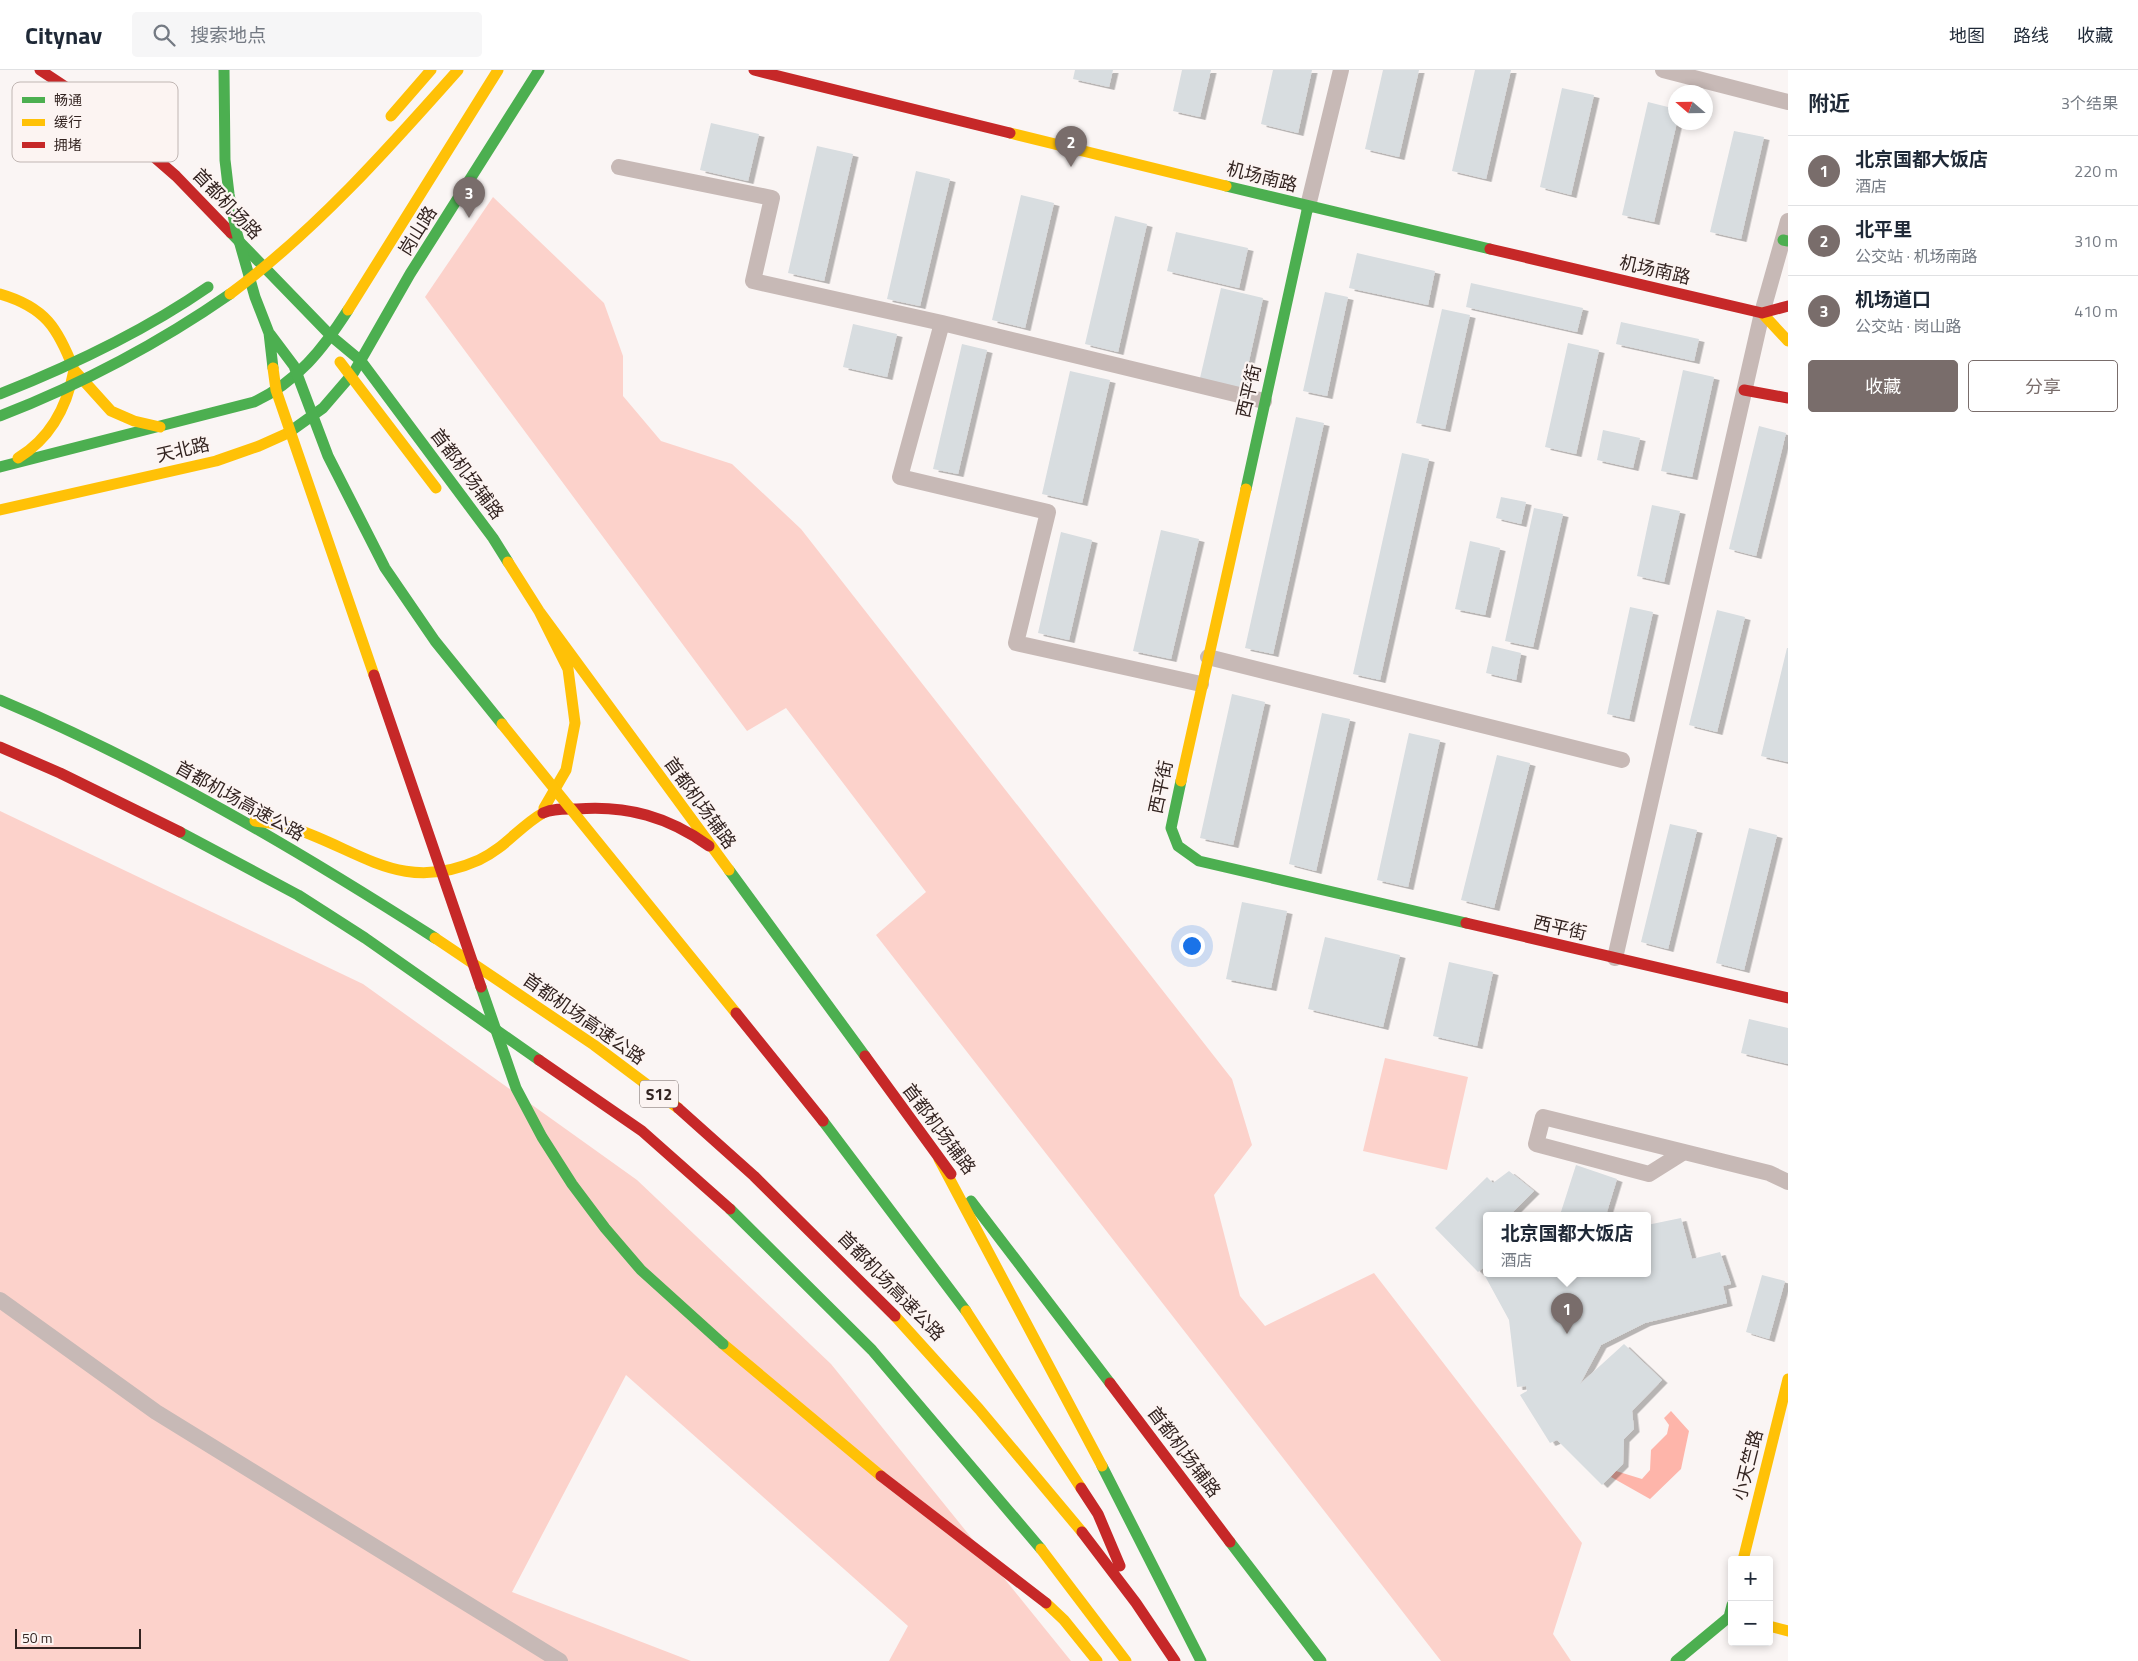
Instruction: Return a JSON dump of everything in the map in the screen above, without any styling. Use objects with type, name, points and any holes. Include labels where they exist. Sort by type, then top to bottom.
[{"type":"main road","name":"首都机场路","points":[[40,70],[58,82]]},
{"type":"main road","points":[[224,70],[225,160],[236,230],[255,297],[270,334],[294,366],[328,456],[364,532],[385,568],[431,634],[823,1122],[971,1317],[1098,1514],[1120,1564],[1151,1622]]},
{"type":"main road","points":[[382,126],[431,70]]},
{"type":"main road","points":[[0,416],[50,396],[119,362],[164,338],[210,308],[260,270],[308,228],[391,145],[458,70]]},
{"type":"main road","name":"岗山路","points":[[331,336],[498,70]]},
{"type":"main road","name":"岗山路","points":[[351,378],[392,305],[538,70]]},
{"type":"main road","name":"机场南路","points":[[754,70],[1308,206],[1762,314]]},
{"type":"main road","name":"首都机场路","points":[[160,162],[176,176],[331,336],[362,361]]},
{"type":"main road","name":"西平街","points":[[1308,206],[1201,684],[1171,828],[1178,846],[1199,860],[1788,998]]},
{"type":"main road","points":[[237,265],[258,248]]},
{"type":"main road","points":[[0,394],[76,362],[144,327],[221,277]]},
{"type":"main road","points":[[0,294],[31,306],[46,315],[65,344],[74,370],[111,411],[134,421],[161,428]]},
{"type":"main road","points":[[1762,314],[1788,306]]},
{"type":"main road","points":[[1762,314],[1772,322],[1788,341]]},
{"type":"main road","points":[[270,334],[275,381],[281,406],[516,1088],[543,1139],[605,1230],[659,1288],[893,1486],[1035,1593],[1064,1620],[1097,1661]]},
{"type":"main road","name":"首都机场路","points":[[331,336],[338,359],[351,378]]},
{"type":"main road","name":"天北路","points":[[0,467],[161,428],[258,402],[275,393],[307,368],[331,336]]},
{"type":"main road","name":"首都机场辅路","points":[[362,361],[494,538],[539,611],[939,1159],[1321,1661]]},
{"type":"main road","points":[[0,467],[27,454],[44,438],[64,408],[71,390],[74,370]]},
{"type":"main road","name":"天北路","points":[[0,510],[216,461],[249,451],[276,440],[298,427],[323,408],[351,378]]},
{"type":"main road","name":"首都机场辅路","points":[[351,378],[441,494]]},
{"type":"main road","points":[[1744,390],[1788,398]]},
{"type":"main road","name":"首都机场辅路","points":[[489,554],[539,611]]},
{"type":"main road","points":[[229,814],[244,820],[296,828],[377,865],[415,873],[436,872],[473,864],[511,840],[542,812],[549,795],[566,770],[575,723],[568,669],[539,611]]},
{"type":"main road","name":"首都机场高速公路","points":[[0,700],[84,736],[229,814],[399,914],[608,1056],[704,1130],[824,1242],[918,1339],[1054,1496],[1151,1622],[1175,1661]]},
{"type":"main road","name":"S12","points":[[0,747],[152,817],[312,904],[359,933],[649,1136],[737,1216],[872,1350],[1056,1566],[1126,1661]]},
{"type":"main road","points":[[542,812],[606,806],[638,812],[685,829],[709,846]]},
{"type":"main road","points":[[939,1159],[1115,1491],[1201,1661]]},
{"type":"main road","name":"小天竺路","points":[[1744,1556],[1788,1379]]},
{"type":"main road","points":[[1676,1661],[1728,1619]]},
{"type":"main road","points":[[1773,1627],[1788,1630]]},
{"type":"street","points":[[1308,206],[1341,70]]},
{"type":"street","points":[[1663,70],[1788,102]]},
{"type":"street","points":[[619,167],[772,198],[753,281],[942,323],[1264,401]]},
{"type":"street","points":[[1615,958],[1744,390],[1762,314],[1786,240],[1788,221]]},
{"type":"street","points":[[942,323],[900,477],[1048,512],[1016,643],[1201,684]]},
{"type":"street","points":[[1208,657],[1622,760]]},
{"type":"street","points":[[1684,1152],[1649,1174],[1536,1144],[1543,1117],[1769,1173],[1788,1182]]},
{"type":"street","points":[[0,1300],[156,1412],[560,1661]]},
{"type":"shaded area","points":[[493,197],[604,303],[623,356],[623,396],[661,441],[732,464],[801,529],[1232,1079],[1252,1145],[1214,1195],[1240,1296],[1265,1326],[1374,1273],[1582,1543],[1553,1634],[1571,1661],[1441,1661],[876,935],[926,892],[786,708],[747,731],[425,297]]},
{"type":"shaded area","points":[[0,811],[363,984],[637,1180],[831,1364],[1071,1661],[889,1661],[908,1626],[626,1375],[512,1592],[691,1661],[0,1661]]},
{"type":"shaded area","points":[[1385,1058],[1468,1077],[1447,1170],[1363,1151]]},
{"type":"shaded area","points":[[1671,1411],[1689,1431],[1681,1469],[1650,1499],[1611,1477],[1616,1471],[1642,1479],[1650,1470],[1651,1450],[1667,1434],[1669,1425],[1664,1418]]},
{"type":"building","points":[[1075,70],[1113,70],[1109,87],[1073,79]]},
{"type":"building","points":[[1182,70],[1211,70],[1200,117],[1173,111]]},
{"type":"building","points":[[1273,70],[1312,70],[1298,133],[1261,124]]},
{"type":"building","points":[[1383,70],[1419,70],[1399,157],[1365,149]]},
{"type":"building","points":[[1475,70],[1511,70],[1486,179],[1452,171]]},
{"type":"building","points":[[1562,88],[1594,95],[1571,195],[1540,187]]},
{"type":"building","points":[[1648,102],[1668,107],[1668,130],[1675,130],[1654,222],[1622,215]]},
{"type":"building","points":[[711,123],[759,134],[748,181],[700,170]]},
{"type":"building","points":[[1734,131],[1764,137],[1741,239],[1710,232]]},
{"type":"building","points":[[817,146],[853,154],[824,281],[788,273]]},
{"type":"building","points":[[916,171],[950,179],[920,306],[887,299]]},
{"type":"building","points":[[1021,195],[1054,203],[1025,328],[992,320]]},
{"type":"building","points":[[1115,216],[1147,224],[1118,352],[1085,344]]},
{"type":"building","points":[[1176,232],[1248,248],[1239,288],[1167,271]]},
{"type":"building","points":[[1357,253],[1435,271],[1428,305],[1349,288]]},
{"type":"building","points":[[1471,283],[1583,308],[1577,332],[1466,307]]},
{"type":"building","points":[[1221,288],[1263,298],[1243,388],[1200,378]]},
{"type":"building","points":[[1325,292],[1348,297],[1327,396],[1303,391]]},
{"type":"building","points":[[1442,309],[1470,315],[1445,429],[1416,423]]},
{"type":"building","points":[[1621,322],[1699,339],[1694,361],[1616,344]]},
{"type":"building","points":[[853,324],[897,334],[887,377],[843,367]]},
{"type":"building","points":[[1568,343],[1599,350],[1576,454],[1545,447]]},
{"type":"building","points":[[962,344],[987,350],[958,474],[933,469]]},
{"type":"building","points":[[1683,370],[1714,377],[1692,477],[1661,471]]},
{"type":"building","points":[[1070,371],[1110,380],[1082,503],[1042,494]]},
{"type":"building","points":[[1296,417],[1324,423],[1273,654],[1245,648]]},
{"type":"building","points":[[1759,426],[1786,433],[1756,556],[1729,549]]},
{"type":"building","points":[[1603,430],[1640,438],[1633,468],[1597,460]]},
{"type":"building","points":[[1402,453],[1429,459],[1380,680],[1353,674]]},
{"type":"building","points":[[1501,497],[1526,502],[1521,524],[1496,518]]},
{"type":"building","points":[[1652,505],[1680,511],[1664,582],[1637,576]]},
{"type":"building","points":[[1534,508],[1563,514],[1533,647],[1505,641]]},
{"type":"building","points":[[1161,530],[1199,539],[1171,659],[1133,651]]},
{"type":"building","points":[[1061,532],[1092,540],[1069,640],[1038,633]]},
{"type":"building","points":[[1470,541],[1500,548],[1485,615],[1455,609]]},
{"type":"building","points":[[1630,607],[1653,612],[1629,719],[1607,714]]},
{"type":"building","points":[[1717,610],[1745,617],[1717,732],[1689,725]]},
{"type":"building","points":[[1492,646],[1521,653],[1516,680],[1486,673]]},
{"type":"building","points":[[1788,648],[1788,762],[1761,756]]},
{"type":"building","points":[[1232,694],[1265,702],[1233,845],[1200,838]]},
{"type":"building","points":[[1322,713],[1350,719],[1316,871],[1289,864]]},
{"type":"building","points":[[1409,733],[1440,740],[1408,887],[1377,880]]},
{"type":"building","points":[[1497,755],[1530,763],[1494,908],[1461,900]]},
{"type":"building","points":[[1670,824],[1697,830],[1668,949],[1641,942]]},
{"type":"building","points":[[1749,828],[1777,835],[1744,970],[1716,963]]},
{"type":"building","points":[[1242,902],[1287,911],[1271,988],[1226,979]]},
{"type":"building","points":[[1325,937],[1400,955],[1383,1027],[1308,1009]]},
{"type":"building","points":[[1449,962],[1493,972],[1477,1046],[1433,1036]]},
{"type":"building","points":[[1749,1019],[1788,1028],[1788,1064],[1741,1053]]},
{"type":"building","points":[[1576,1165],[1617,1179],[1607,1212],[1561,1212]]},
{"type":"building","points":[[1509,1171],[1534,1191],[1513,1212],[1483,1212],[1483,1268],[1478,1272],[1435,1228],[1487,1177],[1493,1183]]},
{"type":"building","points":[[1681,1218],[1692,1259],[1720,1252],[1731,1284],[1723,1286],[1727,1303],[1645,1323],[1601,1345],[1580,1384],[1624,1344],[1662,1380],[1632,1411],[1634,1429],[1624,1439],[1623,1464],[1602,1485],[1557,1440],[1550,1443],[1520,1395],[1527,1391],[1526,1386],[1517,1387],[1509,1320],[1486,1277],[1651,1277],[1651,1224]]},
{"type":"building","points":[[1762,1275],[1785,1281],[1769,1339],[1746,1332]]},
{"type":"traffic: fast","points":[[224,70],[225,160],[229,194],[236,230],[255,297],[269,333],[273,368]]},
{"type":"traffic: fast","points":[[288,433],[323,408],[354,372],[410,274],[539,70]]},
{"type":"traffic: fast","points":[[1226,186],[1490,249]]},
{"type":"traffic: fast","points":[[1246,489],[1308,206]]},
{"type":"traffic: fast","points":[[231,233],[331,336],[361,361],[493,538],[508,562]]},
{"type":"traffic: fast","points":[[1783,240],[1788,241]]},
{"type":"traffic: fast","points":[[0,394],[54,371],[133,333],[208,287]]},
{"type":"traffic: fast","points":[[0,416],[90,377],[119,362],[175,330],[230,294]]},
{"type":"traffic: fast","points":[[0,467],[254,402],[283,385],[308,363],[329,338],[348,310]]},
{"type":"traffic: fast","points":[[270,334],[294,366],[328,456],[385,568],[435,641],[502,724]]},
{"type":"traffic: fast","points":[[0,700],[57,725],[168,780],[276,840],[435,938]]},
{"type":"traffic: fast","points":[[1181,781],[1171,828],[1178,846],[1199,861],[1466,923]]},
{"type":"traffic: fast","points":[[180,832],[298,895],[365,938],[539,1060]]},
{"type":"traffic: fast","points":[[729,870],[865,1056]]},
{"type":"traffic: fast","points":[[481,987],[516,1088],[542,1137],[572,1184],[605,1228],[641,1270],[723,1344]]},
{"type":"traffic: fast","points":[[823,1121],[966,1311]]},
{"type":"traffic: fast","points":[[971,1201],[1110,1383]]},
{"type":"traffic: fast","points":[[730,1209],[872,1350],[1041,1549]]},
{"type":"traffic: fast","points":[[1102,1466],[1201,1661]]},
{"type":"traffic: fast","points":[[1230,1542],[1321,1661]]},
{"type":"traffic: fast","points":[[1676,1661],[1728,1618]]},
{"type":"traffic: slow","points":[[391,116],[431,70]]},
{"type":"traffic: slow","points":[[230,294],[292,243],[350,188],[458,70]]},
{"type":"traffic: slow","points":[[348,310],[498,70]]},
{"type":"traffic: slow","points":[[1010,133],[1226,186]]},
{"type":"traffic: slow","points":[[0,294],[28,305],[48,321],[62,342],[74,370]]},
{"type":"traffic: slow","points":[[1762,313],[1788,341]]},
{"type":"traffic: slow","points":[[340,362],[436,488]]},
{"type":"traffic: slow","points":[[273,368],[276,390],[374,675]]},
{"type":"traffic: slow","points":[[74,370],[111,411],[134,421],[160,427]]},
{"type":"traffic: slow","points":[[18,458],[40,441],[56,420],[67,397],[74,370]]},
{"type":"traffic: slow","points":[[0,510],[216,461],[259,446],[288,433]]},
{"type":"traffic: slow","points":[[1181,781],[1246,489]]},
{"type":"traffic: slow","points":[[508,562],[539,611],[729,870]]},
{"type":"traffic: slow","points":[[539,611],[568,669],[575,723],[566,770],[544,808]]},
{"type":"traffic: slow","points":[[502,724],[736,1013]]},
{"type":"traffic: slow","points":[[255,821],[296,829],[384,866],[405,871],[428,873],[452,869],[479,860],[497,849],[543,813]]},
{"type":"traffic: slow","points":[[435,938],[594,1045],[678,1108]]},
{"type":"traffic: slow","points":[[939,1159],[1102,1466]]},
{"type":"traffic: slow","points":[[966,1311],[1081,1488]]},
{"type":"traffic: slow","points":[[895,1316],[979,1409],[1082,1532]]},
{"type":"traffic: slow","points":[[723,1344],[881,1476]]},
{"type":"traffic: slow","points":[[1744,1556],[1788,1379]]},
{"type":"traffic: slow","points":[[1041,1549],[1126,1661]]},
{"type":"traffic: slow","points":[[1046,1603],[1064,1620],[1097,1661]]},
{"type":"traffic: slow","points":[[1773,1627],[1788,1631]]},
{"type":"traffic: jam","points":[[40,70],[58,82]]},
{"type":"traffic: jam","points":[[754,70],[1010,133]]},
{"type":"traffic: jam","points":[[160,162],[231,233]]},
{"type":"traffic: jam","points":[[1490,249],[1762,313],[1788,306]]},
{"type":"traffic: jam","points":[[1744,390],[1788,398]]},
{"type":"traffic: jam","points":[[374,675],[481,987]]},
{"type":"traffic: jam","points":[[0,747],[60,773],[180,832]]},
{"type":"traffic: jam","points":[[543,813],[560,809],[595,808],[630,811],[663,820],[679,827],[709,846]]},
{"type":"traffic: jam","points":[[1466,923],[1788,998]]},
{"type":"traffic: jam","points":[[736,1013],[823,1121]]},
{"type":"traffic: jam","points":[[865,1056],[951,1174]]},
{"type":"traffic: jam","points":[[539,1060],[642,1131],[730,1209]]},
{"type":"traffic: jam","points":[[678,1108],[754,1176],[895,1316]]},
{"type":"traffic: jam","points":[[1110,1383],[1230,1542]]},
{"type":"traffic: jam","points":[[881,1476],[1046,1603]]},
{"type":"traffic: jam","points":[[1081,1488],[1098,1514],[1120,1566]]},
{"type":"traffic: jam","points":[[1082,1532],[1136,1603],[1175,1661]]},
{"type":"place","name":"北平里","points":[[1071,167]]},
{"type":"place","name":"机场道口","points":[[469,218]]},
{"type":"place","name":"北京国都大饭店","points":[[1567,1334]]}]
